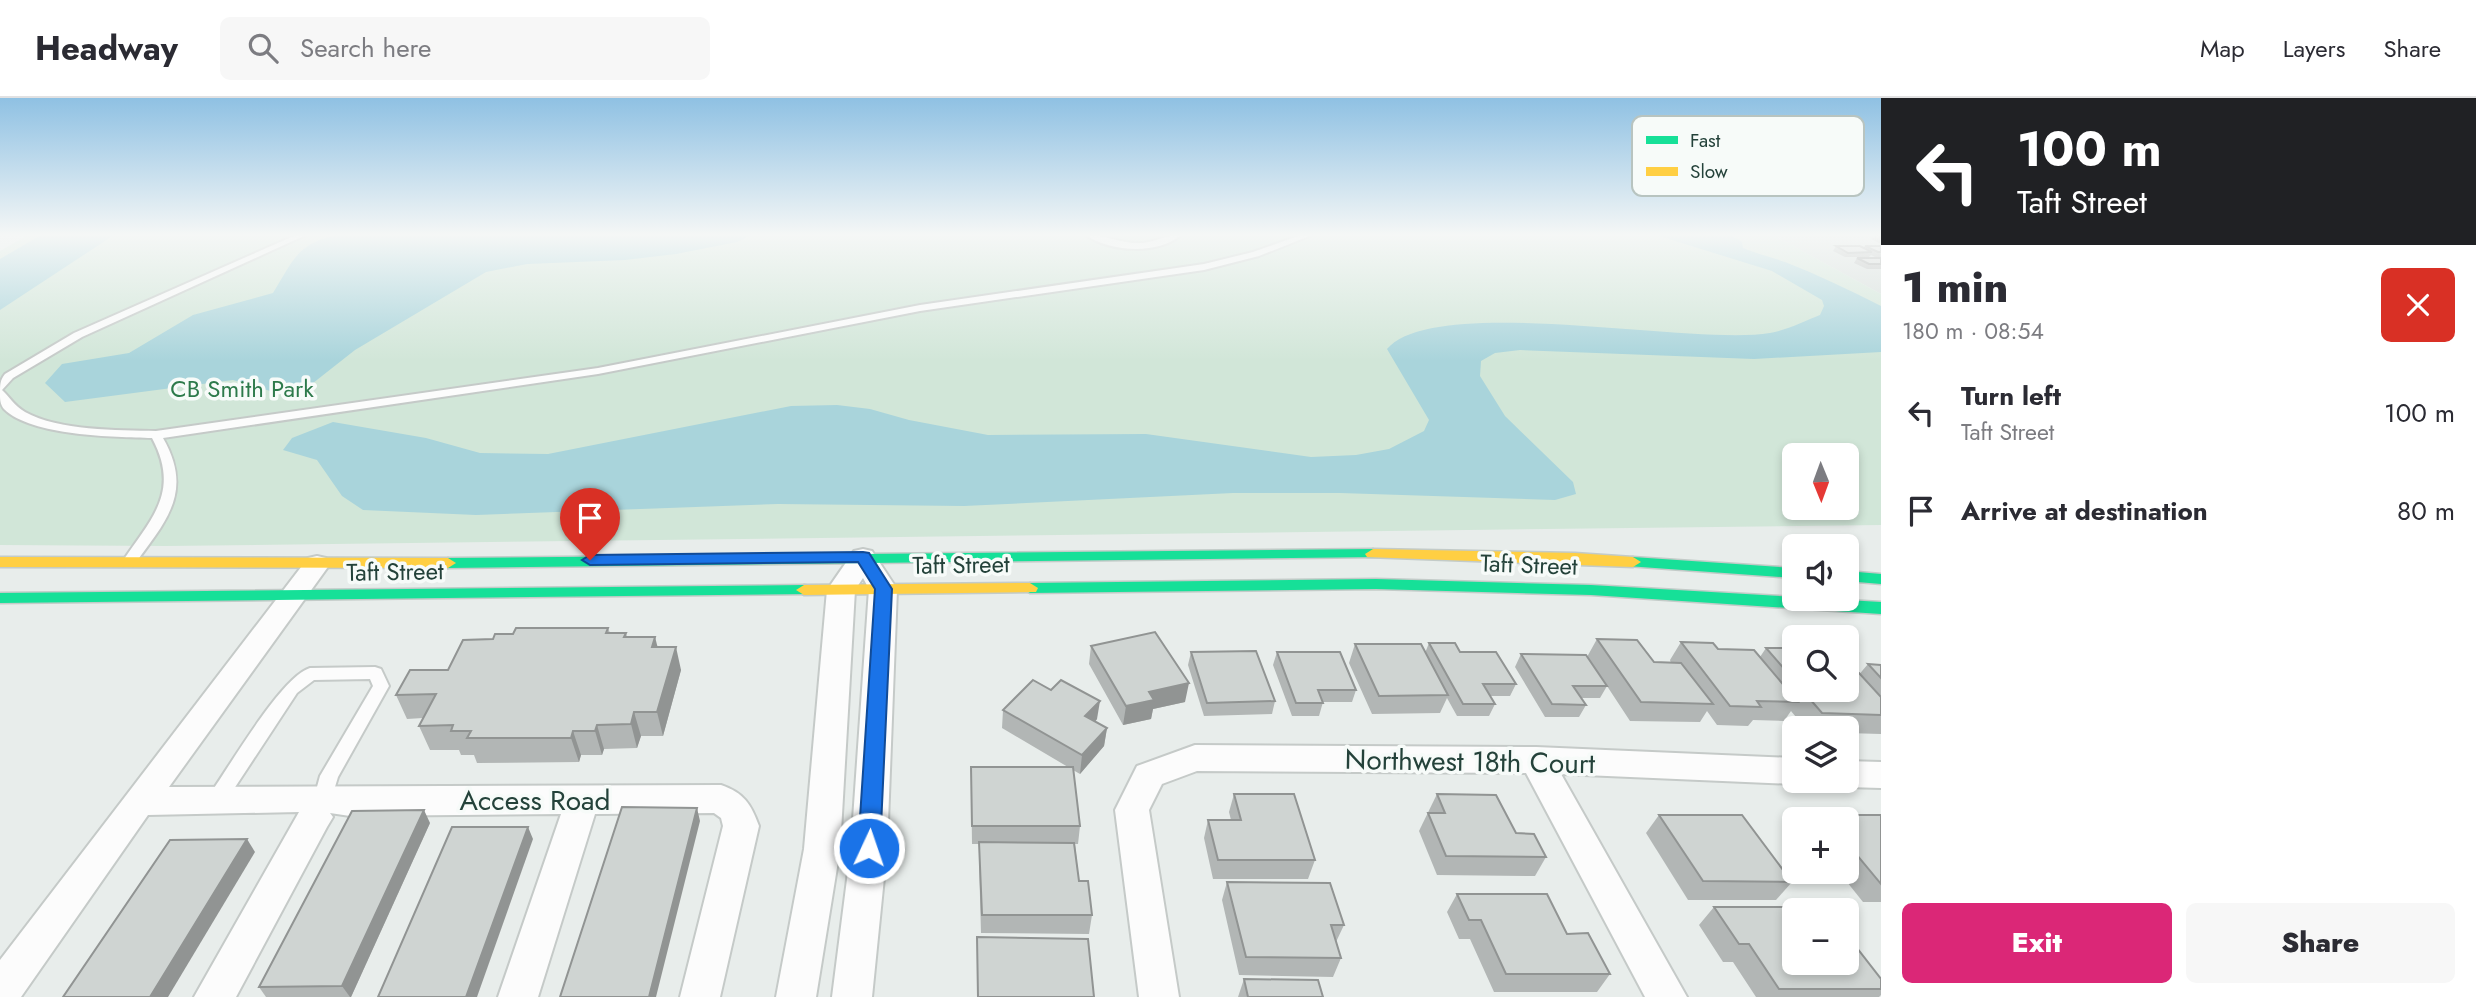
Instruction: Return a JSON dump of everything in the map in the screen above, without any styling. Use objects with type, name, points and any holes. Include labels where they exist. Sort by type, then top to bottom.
[{"type":"street","name":"Taft Street","points":[[0,562],[317,564],[1376,554],[1575,558],[1782,572]]},
{"type":"street","points":[[796,997],[822,849],[841,590],[863,557],[883,589],[869,848],[852,997]]},
{"type":"street","points":[[0,993],[139,801],[317,564]]},
{"type":"street","points":[[1859,577],[1881,579]]},
{"type":"street","name":"Taft Street","points":[[0,598],[1376,584],[1591,590],[1881,608]]},
{"type":"street","name":"Northwest 18th Court","points":[[1159,997],[1132,810],[1149,775],[1195,758],[1536,760],[1782,770]]},
{"type":"street","points":[[1536,760],[1667,997]]},
{"type":"street","points":[[1859,774],[1881,775]]},
{"type":"street","name":"Access Road","points":[[139,801],[218,799],[320,807],[350,802],[581,807],[721,799],[736,810],[741,826],[700,997]]},
{"type":"street","points":[[214,997],[320,807]]},
{"type":"street","points":[[518,997],[581,807]]},
{"type":"lane","points":[[0,387],[9,376],[78,335],[208,277]]},
{"type":"lane","points":[[0,393],[2,401],[13,412],[43,423],[84,430],[156,435],[598,371],[920,308],[1135,277]]},
{"type":"lane","points":[[129,562],[153,529],[171,497],[167,451],[156,435]]},
{"type":"lane","points":[[218,799],[291,689],[310,674],[375,673],[381,686],[329,776],[320,807]]},
{"type":"shaded area","points":[[1850,277],[1881,277],[1881,294]]},
{"type":"green space","name":"CB Smith Park","points":[[0,277],[1850,277],[1881,294],[1881,525],[166,546],[0,545]]},
{"type":"water","points":[[0,277],[50,277],[0,310]]},
{"type":"water","points":[[283,277],[478,277],[355,350],[294,398],[233,380],[65,402],[45,383],[62,364],[129,353],[193,315],[273,293]]},
{"type":"water","points":[[1782,277],[1820,277],[1881,306],[1881,352],[1754,359],[1520,350],[1495,353],[1481,361],[1480,376],[1505,416],[1573,482],[1576,494],[1555,500],[1340,493],[1233,493],[964,506],[778,504],[476,515],[363,510],[342,496],[317,460],[283,450],[292,438],[333,422],[426,438],[480,453],[548,454],[791,406],[837,405],[870,409],[909,420],[988,435],[1146,434],[1311,457],[1356,455],[1389,449],[1424,431],[1429,420],[1387,349],[1414,333],[1456,325],[1508,323],[1733,335],[1770,333],[1820,315],[1824,306],[1822,300]]},
{"type":"building","points":[[516,628],[608,628],[606,633],[626,633],[624,637],[655,637],[652,647],[676,647],[657,712],[634,712],[631,724],[597,725],[595,731],[573,731],[571,738],[467,738],[471,731],[451,731],[453,725],[419,726],[436,694],[396,695],[410,670],[448,670],[463,640],[493,639],[495,634],[513,634]]},
{"type":"building","points":[[1155,632],[1189,683],[1149,692],[1154,700],[1126,706],[1091,646]]},
{"type":"building","points":[[1597,639],[1637,640],[1654,662],[1681,663],[1713,704],[1641,702]]},
{"type":"building","points":[[1681,642],[1713,643],[1718,649],[1754,650],[1782,683],[1782,702],[1757,701],[1761,707],[1730,706]]},
{"type":"building","points":[[1429,643],[1455,643],[1460,652],[1496,652],[1516,684],[1483,684],[1495,704],[1463,704]]},
{"type":"building","points":[[1355,644],[1421,644],[1448,695],[1379,696]]},
{"type":"building","points":[[1766,648],[1782,648],[1782,666]]},
{"type":"building","points":[[1256,651],[1275,701],[1207,703],[1191,652]]},
{"type":"building","points":[[1277,652],[1340,652],[1356,690],[1318,690],[1323,703],[1296,703]]},
{"type":"building","points":[[1521,654],[1586,655],[1607,686],[1573,686],[1586,705],[1552,704]]},
{"type":"building","points":[[1868,664],[1881,665],[1881,678]]},
{"type":"building","points":[[1859,673],[1881,697],[1881,715],[1822,713],[1812,702],[1859,702]]},
{"type":"building","points":[[1033,680],[1051,690],[1061,680],[1100,701],[1085,716],[1107,728],[1082,755],[1003,710]]},
{"type":"building","points":[[971,767],[1073,767],[1080,826],[972,826]]},
{"type":"building","points":[[1234,794],[1294,794],[1315,860],[1218,860],[1208,820],[1241,820]]},
{"type":"building","points":[[1437,794],[1496,795],[1516,833],[1534,834],[1546,857],[1446,856],[1428,813],[1445,813]]},
{"type":"building","points":[[622,807],[697,808],[649,997],[560,997]]},
{"type":"building","points":[[424,810],[342,986],[259,987],[352,811]]},
{"type":"building","points":[[1659,815],[1742,815],[1782,869],[1782,882],[1703,881]]},
{"type":"building","points":[[1859,815],[1881,815],[1881,884],[1859,858]]},
{"type":"building","points":[[452,827],[528,827],[466,997],[378,997]]},
{"type":"building","points":[[247,839],[150,997],[63,997],[170,840]]},
{"type":"building","points":[[979,842],[1074,843],[1079,881],[1088,881],[1092,915],[982,915]]},
{"type":"building","points":[[1227,882],[1330,883],[1344,925],[1331,925],[1341,958],[1246,957]]},
{"type":"building","points":[[1457,894],[1547,894],[1567,934],[1588,933],[1610,974],[1506,974],[1481,920],[1469,920]]},
{"type":"building","points":[[1714,907],[1782,907],[1782,975],[1859,975],[1859,951],[1881,979],[1881,989],[1779,989],[1749,944],[1739,944]]},
{"type":"building","points":[[977,937],[1088,939],[1094,997],[978,997]]},
{"type":"building","points":[[1244,979],[1318,980],[1323,997],[1248,997]]},
{"type":"traffic: fast","points":[[448,563],[1373,554]]},
{"type":"traffic: fast","points":[[1633,562],[1782,572]]},
{"type":"traffic: fast","points":[[1859,577],[1881,579]]},
{"type":"traffic: fast","points":[[1030,588],[1376,584],[1591,590],[1881,608]]},
{"type":"traffic: fast","points":[[0,598],[804,590]]},
{"type":"traffic: slow","points":[[1373,554],[1575,558],[1633,562]]},
{"type":"traffic: slow","points":[[0,562],[448,563]]},
{"type":"traffic: slow","points":[[804,590],[1030,588]]},
{"type":"route","points":[[590,560],[863,557],[883,589],[869,848]]}]
